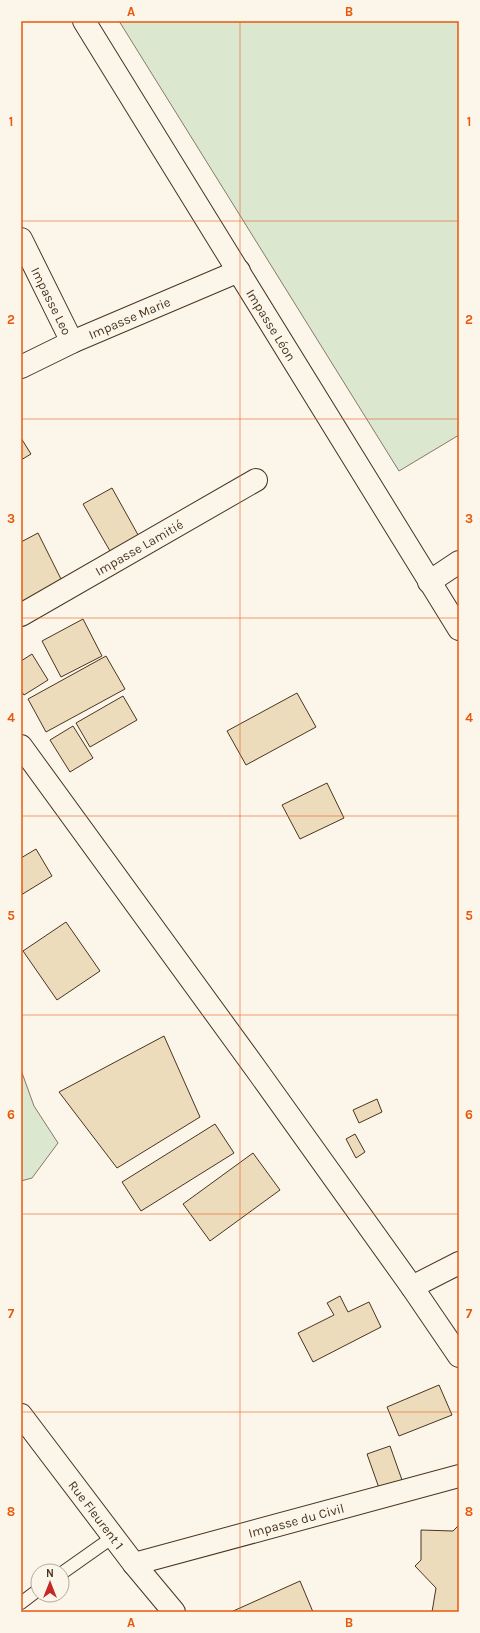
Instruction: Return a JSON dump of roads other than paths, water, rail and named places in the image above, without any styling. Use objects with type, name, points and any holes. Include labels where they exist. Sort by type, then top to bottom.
[{"type":"street","name":"Impasse Léon","points":[[84,21],[459,629]]},
{"type":"street","name":"Impasse Leo","points":[[21,239],[72,342]]},
{"type":"street","name":"Impasse Marie","points":[[21,367],[72,342],[239,271]]},
{"type":"street","name":"Impasse Lamitié","points":[[21,615],[256,480]]},
{"type":"street","points":[[429,582],[459,562]]},
{"type":"street","points":[[21,746],[412,1287],[459,1356]]},
{"type":"street","points":[[412,1287],[459,1263]]},
{"type":"street","name":"Rue Fleurent 1","points":[[21,1415],[113,1537],[174,1612]]},
{"type":"street","name":"Impasse du Civil","points":[[134,1564],[459,1476]]},
{"type":"lane","points":[[70,1567],[113,1537]]},
{"type":"lane","points":[[21,1603],[30,1596]]}]
